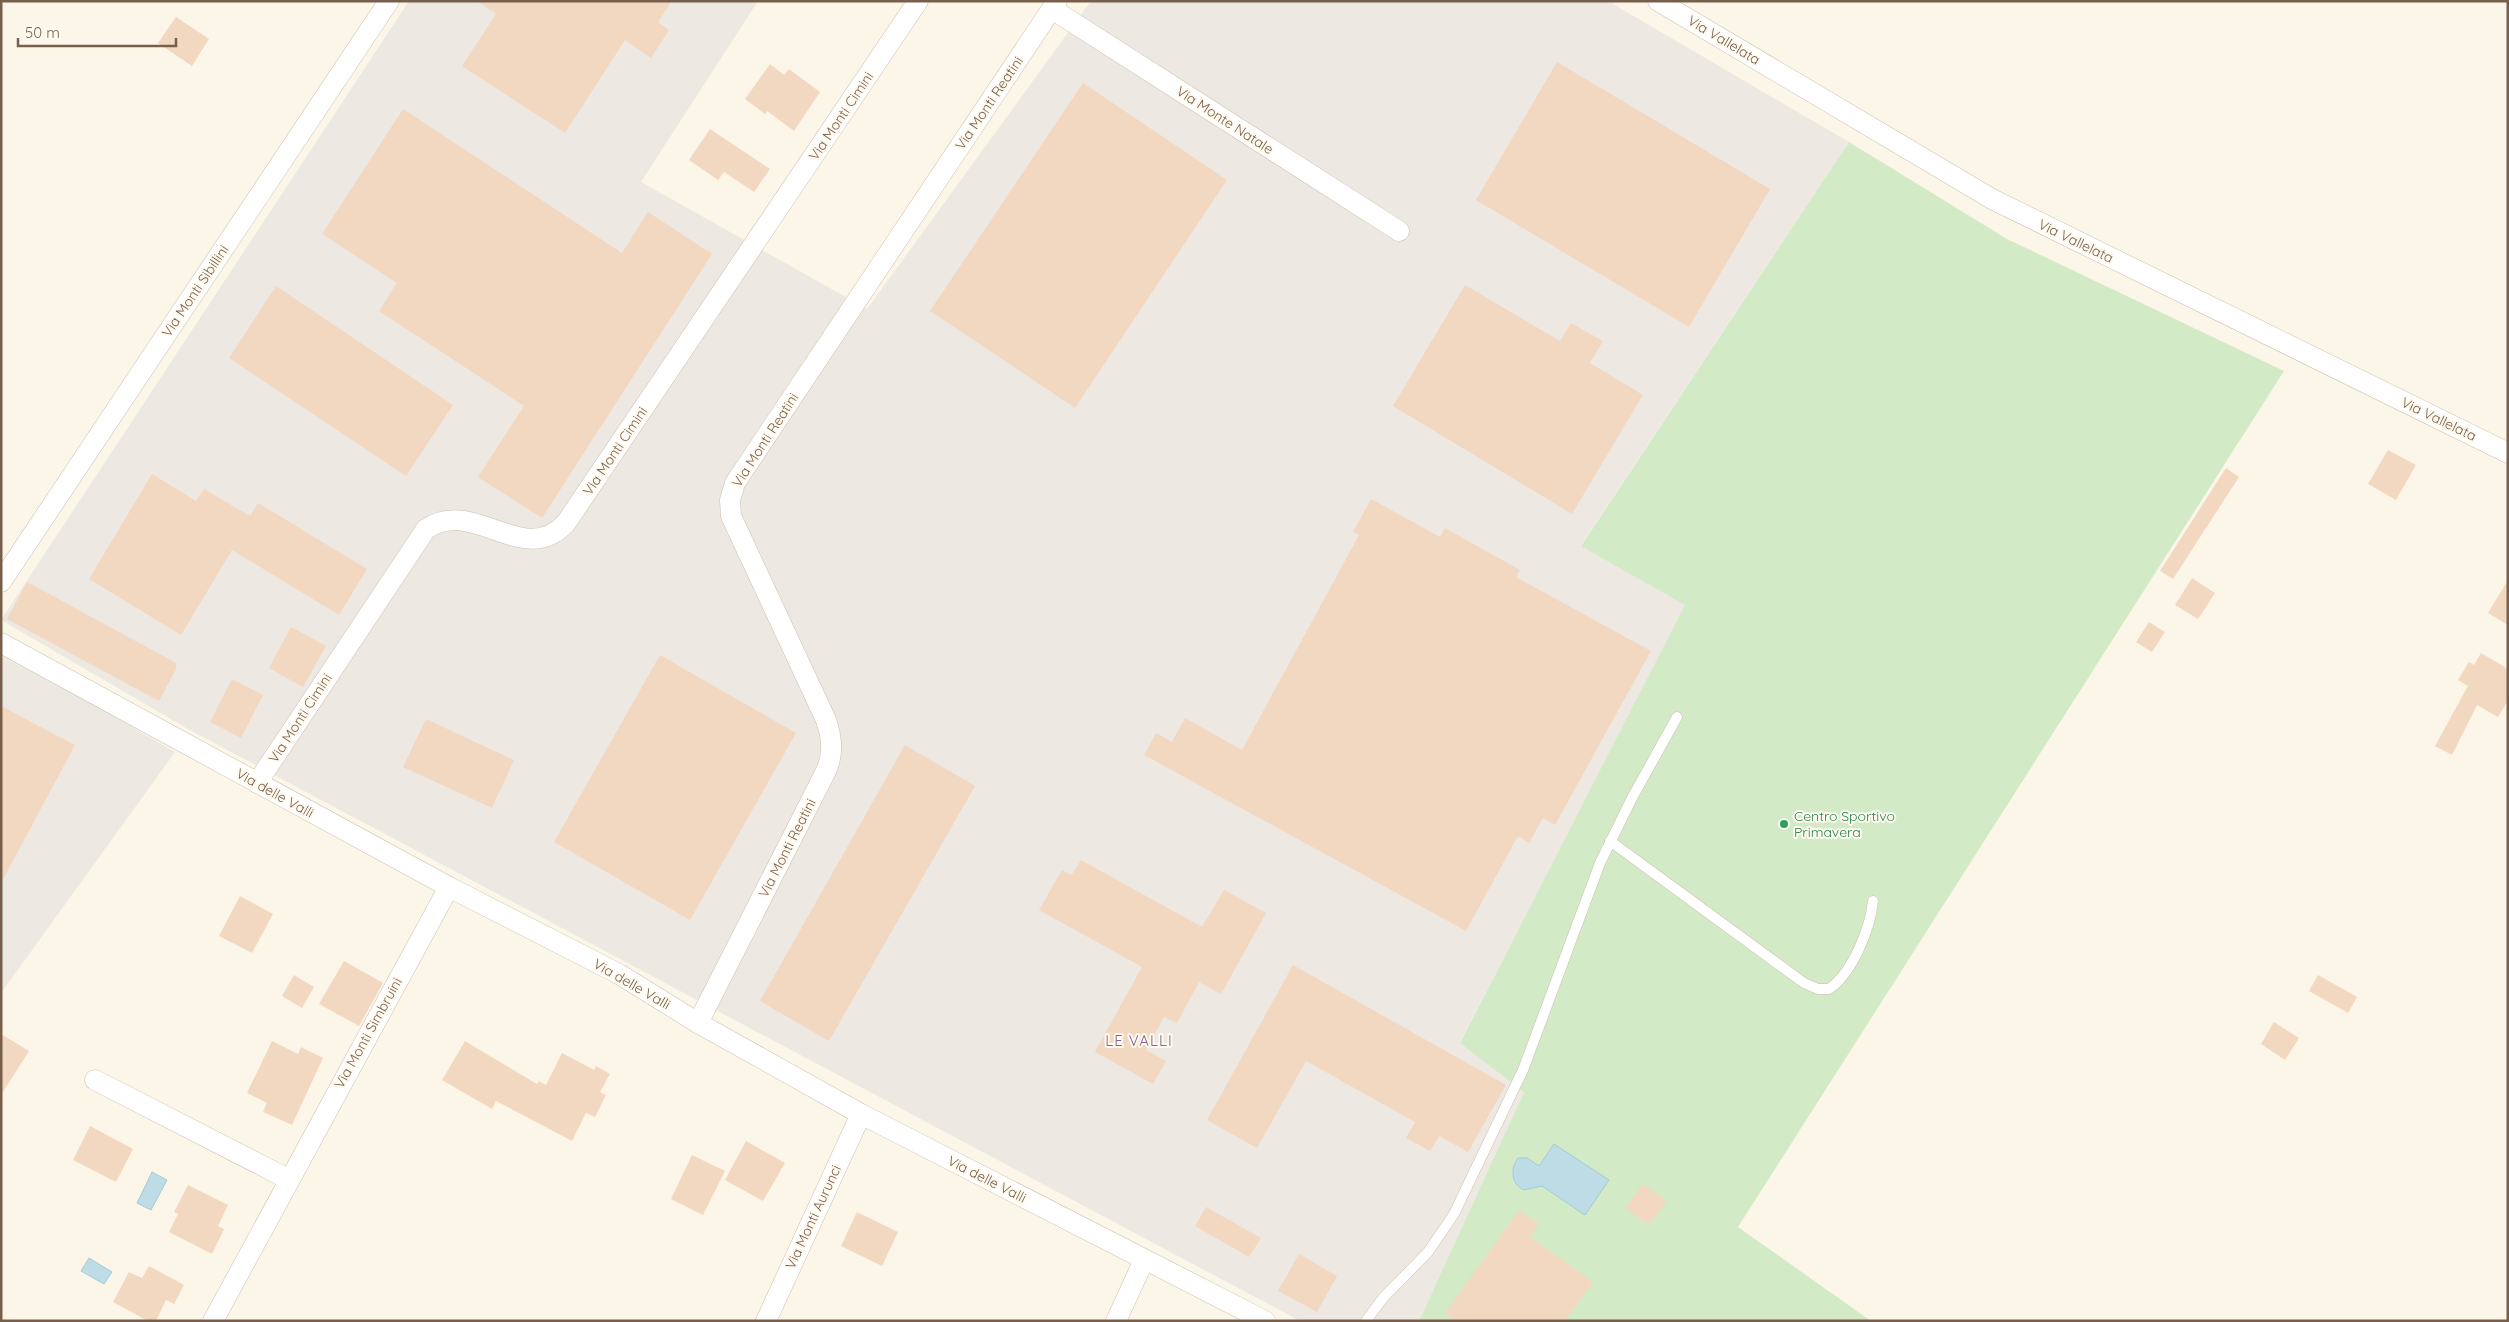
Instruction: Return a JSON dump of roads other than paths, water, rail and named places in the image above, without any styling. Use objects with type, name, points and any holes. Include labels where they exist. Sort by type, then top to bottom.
[{"type":"street","name":"Via Monti Sibillini","points":[[1,582],[389,1]]},
{"type":"street","name":"Via Monti Cimini","points":[[257,783],[426,529],[441,521],[460,520],[535,540],[550,537],[566,523],[918,1]]},
{"type":"street","name":"Via Vallelata","points":[[1658,1],[1992,200],[2508,453]]},
{"type":"street","name":"Via Monte Natale","points":[[1055,5],[1399,231]]},
{"type":"street","name":"Via Monti Reatini","points":[[698,1023],[826,771],[831,756],[830,736],[826,720],[731,516],[731,492],[735,482],[1055,5]]},
{"type":"street","name":"Via delle Valli","points":[[1,643],[449,887],[619,974],[698,1023],[861,1114],[1265,1321]]},
{"type":"street","name":"Via Monti Simbruini","points":[[213,1321],[288,1179],[449,887]]},
{"type":"street","points":[[95,1080],[288,1179]]},
{"type":"street","name":"Via Monti Aurunci","points":[[766,1321],[861,1114]]},
{"type":"street","points":[[1116,1321],[1144,1260]]},
{"type":"lane","points":[[1366,1321],[1383,1298],[1428,1252],[1454,1214],[1523,1070],[1610,841],[1676,717]]},
{"type":"lane","points":[[1610,841],[1804,983],[1825,991],[1835,985],[1867,934],[1873,901]]},
{"type":"water","points":[[1554,1144],[1609,1180],[1585,1215],[1542,1186],[1524,1190],[1514,1180],[1513,1171],[1518,1158],[1527,1158],[1539,1166]]},
{"type":"water","points":[[152,1172],[167,1180],[151,1210],[137,1203]]},
{"type":"water","points":[[89,1258],[112,1272],[104,1284],[81,1271]]},
{"type":"place","name":"Centro Sportivo Primavera","points":[[1784,824]]},
{"type":"district","name":"LE VALLI","points":[[1139,1040]]}]
